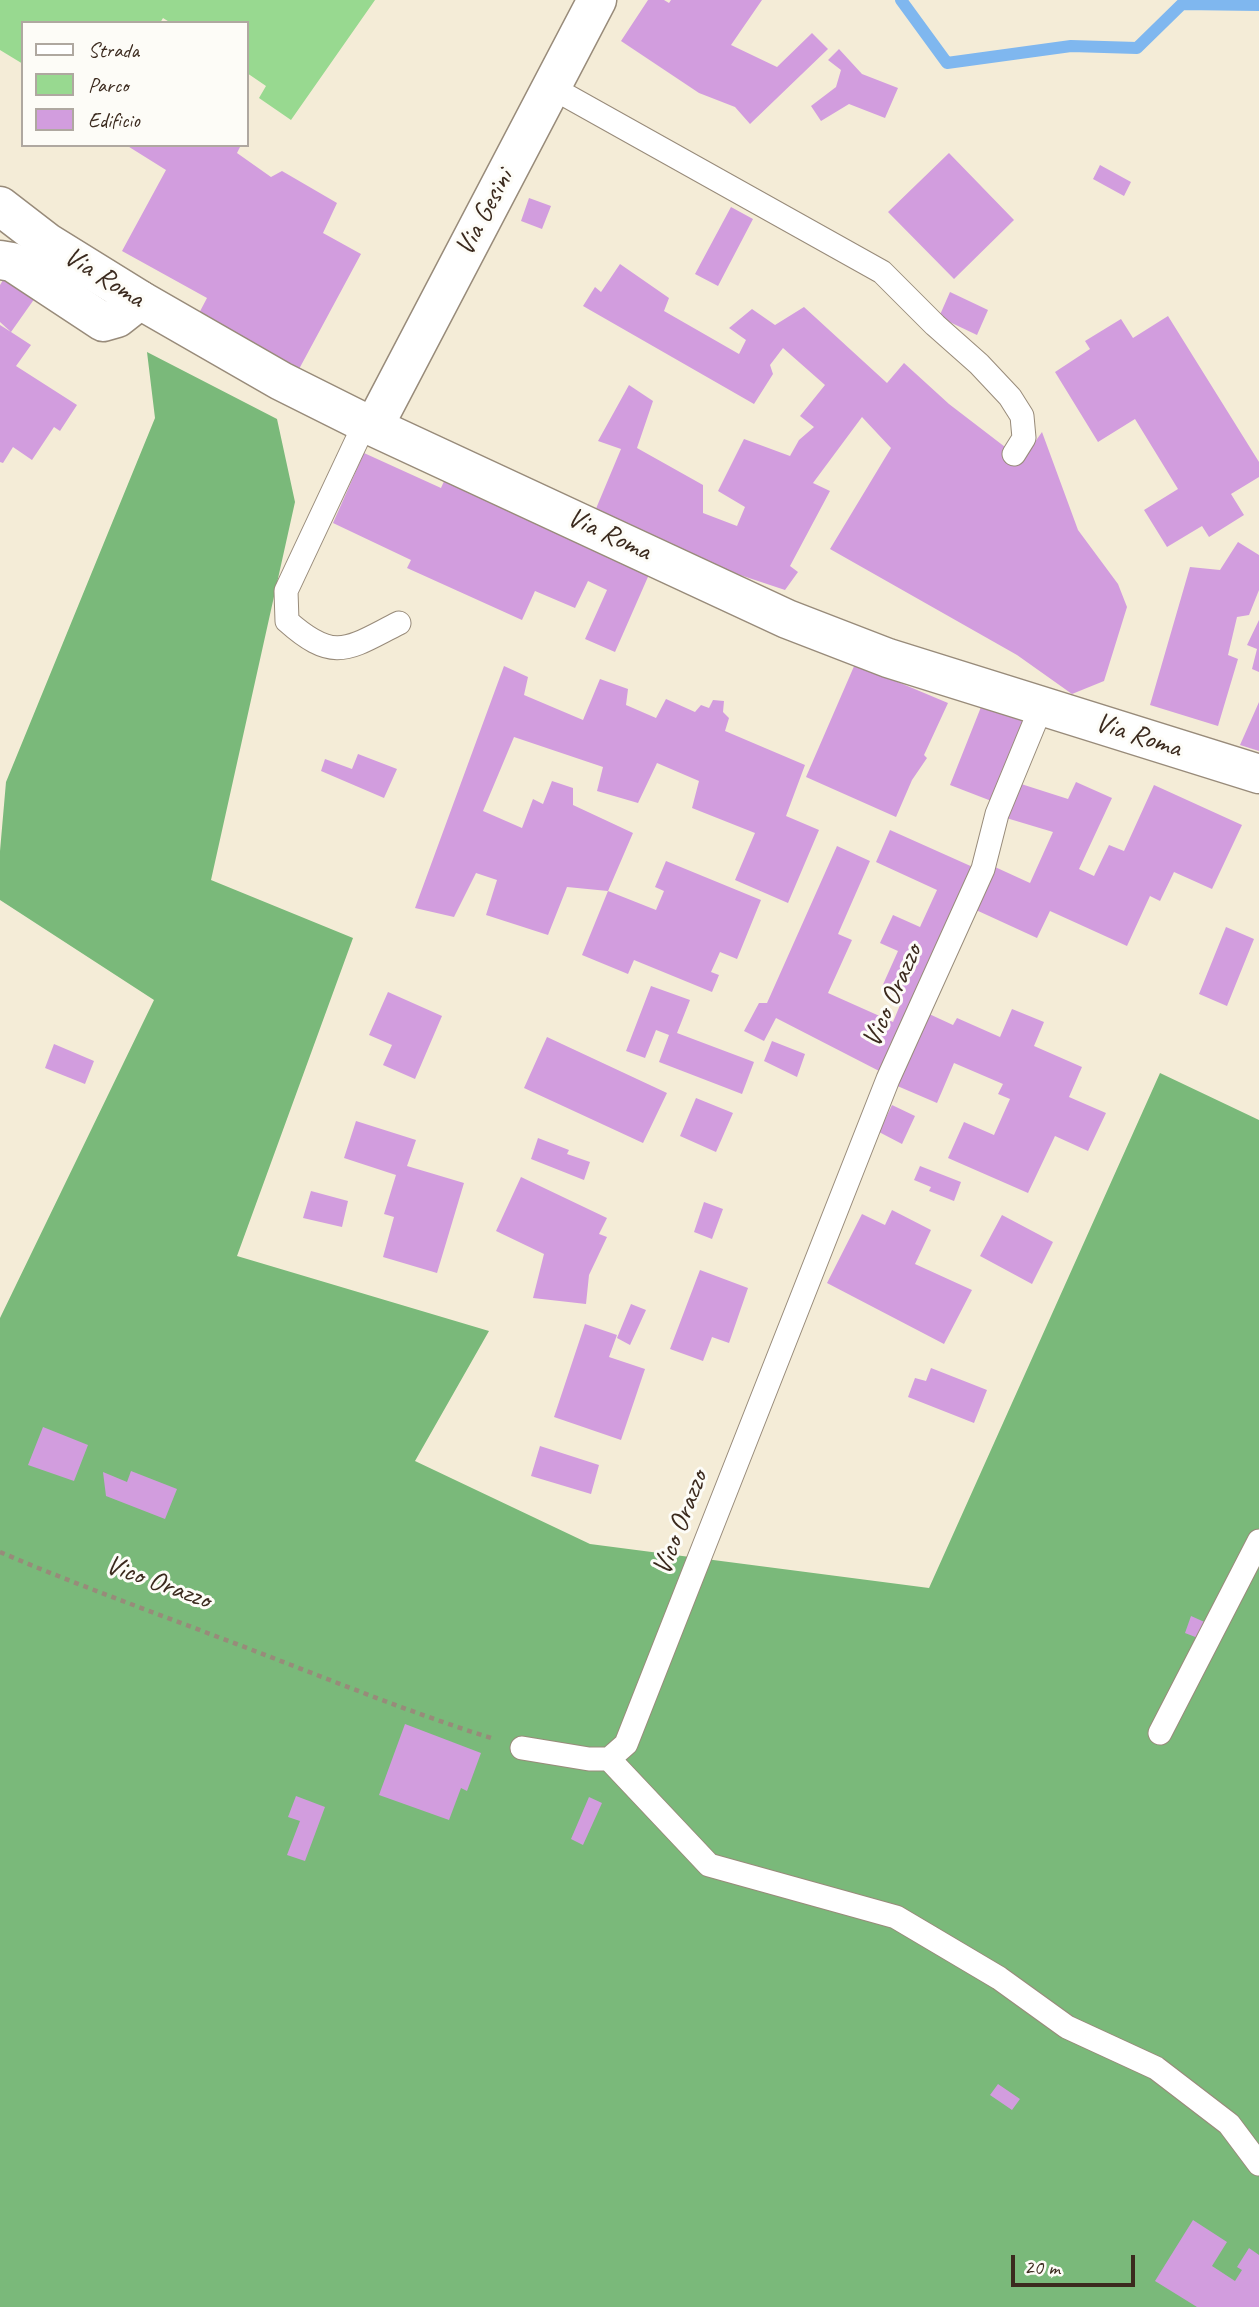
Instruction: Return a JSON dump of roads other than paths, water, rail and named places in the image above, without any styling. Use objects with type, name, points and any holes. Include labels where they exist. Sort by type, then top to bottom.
[{"type":"street","name":"Via Gesini","points":[[370,424],[597,0]]},
{"type":"street","name":"Via Roma","points":[[0,206],[48,243],[140,300],[281,381],[787,619],[888,658],[1259,774]]},
{"type":"street","points":[[0,260],[12,262],[103,322],[117,318],[140,300]]},
{"type":"lane","points":[[551,87],[882,272],[1010,397],[1022,416],[1024,438],[1014,454]]},
{"type":"lane","points":[[370,424],[286,591],[287,621],[305,637],[326,647],[348,649],[399,623]]},
{"type":"lane","name":"Vico Orazzo","points":[[609,1759],[626,1744],[888,1079],[983,869],[997,814],[1042,705]]},
{"type":"lane","points":[[1160,1733],[1259,1541]]},
{"type":"lane","points":[[522,1748],[589,1759],[609,1759],[709,1865],[896,1917],[999,1978],[1067,2027],[1156,2068],[1229,2124],[1259,2164]]},
{"type":"waterway","points":[[901,0],[947,63],[1071,46],[1137,48],[1182,4],[1259,5]]}]
